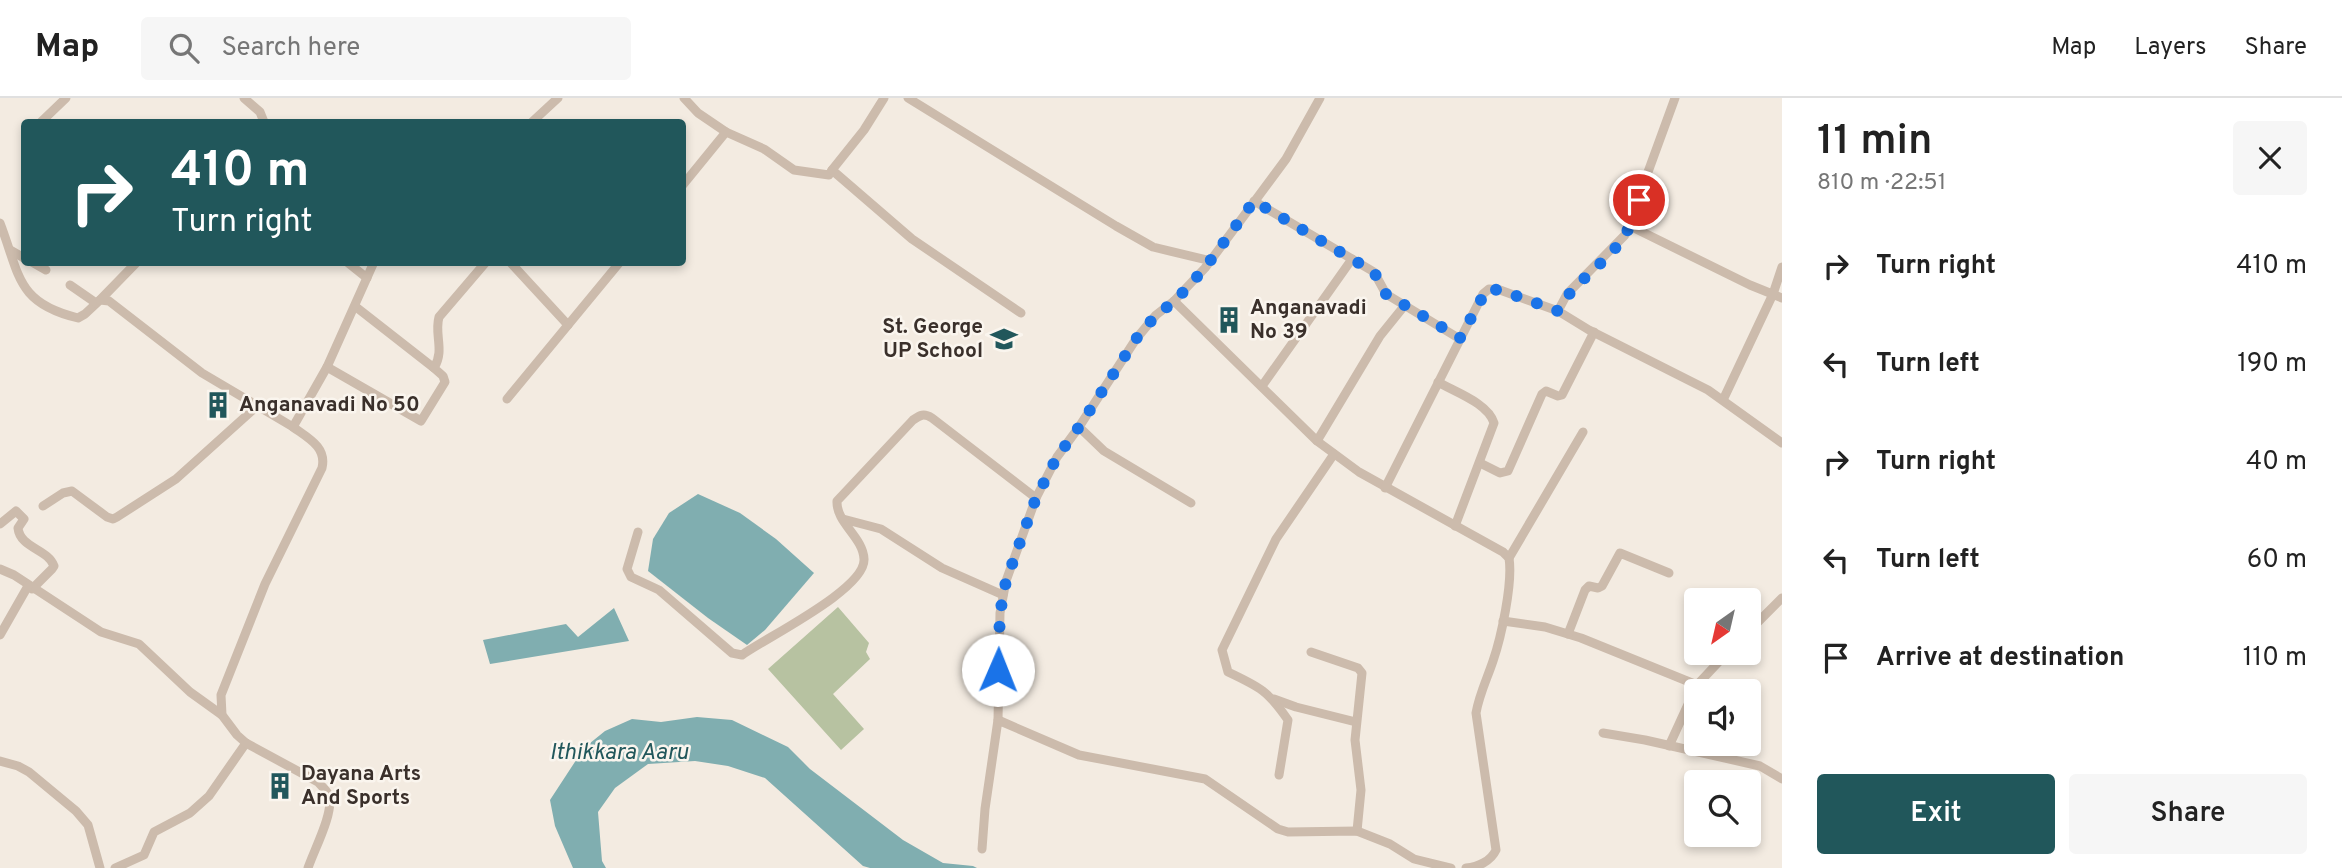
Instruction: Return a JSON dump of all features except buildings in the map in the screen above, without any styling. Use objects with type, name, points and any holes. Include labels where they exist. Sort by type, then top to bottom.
[{"type":"street","points":[[44,119],[66,98]]},
{"type":"street","points":[[244,98],[260,112],[263,119]]},
{"type":"street","points":[[539,119],[558,98]]},
{"type":"street","points":[[684,98],[698,113],[726,132],[764,149],[794,170],[829,175],[864,130],[884,98]]},
{"type":"street","points":[[908,98],[1153,247],[1211,261]]},
{"type":"street","points":[[982,849],[998,720],[998,648],[1003,595],[1036,498],[1057,457],[1136,339],[1156,315],[1174,302],[1211,261],[1286,159],[1320,98]]},
{"type":"street","points":[[1558,311],[1567,294],[1619,244],[1630,226],[1675,98]]},
{"type":"street","points":[[686,181],[726,132]]},
{"type":"street","points":[[832,170],[912,239],[1021,313]]},
{"type":"street","points":[[1254,201],[1374,272],[1382,291],[1460,338]]},
{"type":"street","points":[[0,223],[23,285],[35,300],[78,318],[133,266]]},
{"type":"street","points":[[1630,226],[1778,296]]},
{"type":"street","points":[[10,250],[21,256]]},
{"type":"street","points":[[1262,386],[1352,259]]},
{"type":"street","points":[[39,266],[46,270]]},
{"type":"street","points":[[352,266],[367,278]]},
{"type":"street","points":[[293,427],[327,367],[372,266]]},
{"type":"street","points":[[434,368],[440,355],[439,317],[483,266]]},
{"type":"street","points":[[514,266],[568,325]]},
{"type":"street","points":[[507,399],[617,266]]},
{"type":"street","points":[[1723,400],[1778,296],[1782,267]]},
{"type":"street","points":[[71,285],[98,302],[112,302],[202,373],[293,427],[320,448],[324,458],[322,468],[265,584],[221,695],[222,715]]},
{"type":"street","points":[[1385,488],[1487,289],[1500,290],[1558,311],[1708,390],[1782,443]]},
{"type":"street","points":[[1174,302],[1334,454],[1385,488],[1503,552],[1509,558]]},
{"type":"street","points":[[1317,440],[1380,336],[1405,305]]},
{"type":"street","points":[[327,367],[420,421],[445,382],[443,376],[434,368],[356,307]]},
{"type":"street","points":[[1480,463],[1500,472],[1508,471],[1542,394],[1546,391],[1562,395],[1594,332]]},
{"type":"street","points":[[1438,383],[1483,407],[1493,417],[1493,429],[1455,526]]},
{"type":"street","points":[[43,506],[63,493],[72,491],[113,519],[176,479],[256,407]]},
{"type":"street","points":[[638,532],[627,569],[631,577],[659,590],[732,653],[742,655],[834,600],[859,576],[864,565],[864,555],[860,543],[836,505],[839,498],[913,420],[924,414],[1036,498]]},
{"type":"street","points":[[1079,427],[1104,451],[1191,503]]},
{"type":"street","points":[[1466,868],[1486,861],[1496,850],[1476,713],[1500,642],[1510,571],[1509,558],[1583,432]]},
{"type":"street","points":[[1279,775],[1288,720],[1262,687],[1228,672],[1222,650],[1276,539],[1334,454]]},
{"type":"street","points":[[0,524],[16,511],[24,519],[18,528],[21,537],[52,560],[54,566],[30,588],[0,635]]},
{"type":"street","points":[[843,519],[881,529],[942,568],[1003,595]]},
{"type":"street","points":[[1567,634],[1585,590],[1589,586],[1602,586],[1620,553],[1668,573]]},
{"type":"street","points":[[0,569],[102,632],[139,645],[190,692],[222,715],[246,743],[318,782],[327,791],[330,799],[329,811],[308,868]]},
{"type":"street","points":[[1761,619],[1782,598]]},
{"type":"street","points":[[1503,621],[1545,627],[1567,634],[1653,665],[1684,679]]},
{"type":"street","points":[[1311,652],[1361,670],[1355,740],[1361,790],[1357,831]]},
{"type":"street","points":[[1702,679],[1715,665]]},
{"type":"street","points":[[1273,698],[1296,708],[1356,722]]},
{"type":"street","points":[[1669,746],[1684,712]]},
{"type":"street","points":[[998,720],[1079,755],[1205,779],[1278,829],[1288,832],[1357,831],[1390,844],[1414,859],[1451,868]]},
{"type":"street","points":[[1603,733],[1764,768],[1782,779]]},
{"type":"street","points":[[115,868],[144,855],[154,832],[190,813],[209,796],[246,743]]},
{"type":"street","points":[[0,761],[29,772],[76,811],[88,825],[100,868]]},
{"type":"green space","points":[[838,607],[869,643],[866,652],[870,659],[833,694],[864,729],[841,750],[768,669]]},
{"type":"water","points":[[698,494],[740,513],[776,539],[814,573],[765,630],[747,645],[648,571],[653,539],[669,513]]},
{"type":"water","points":[[614,608],[629,641],[490,664],[483,640],[566,624],[578,637]]},
{"type":"water","name":"Ithikkara Aaru","points":[[697,717],[732,720],[788,747],[810,769],[903,840],[943,863],[977,868],[863,866],[765,778],[728,766],[695,761],[648,764],[615,788],[598,812],[602,861],[606,868],[573,868],[555,826],[550,800],[584,748],[605,731],[632,719],[661,722]]},
{"type":"place","name":"Anganavadi No 39","points":[[1229,320]]},
{"type":"place","name":"St. George UP School","points":[[1004,339]]},
{"type":"place","name":"Anganavadi No 50","points":[[218,405]]},
{"type":"place","name":"Dayana Arts And Sports","points":[[280,786]]},
{"type":"route","points":[[998,670],[1000,613],[1006,581],[1036,498],[1057,457],[1136,339],[1156,315],[1174,302],[1205,268],[1254,201],[1374,272],[1382,291],[1460,338],[1487,289],[1500,290],[1558,311],[1567,294],[1619,244],[1630,226],[1639,200]]}]
